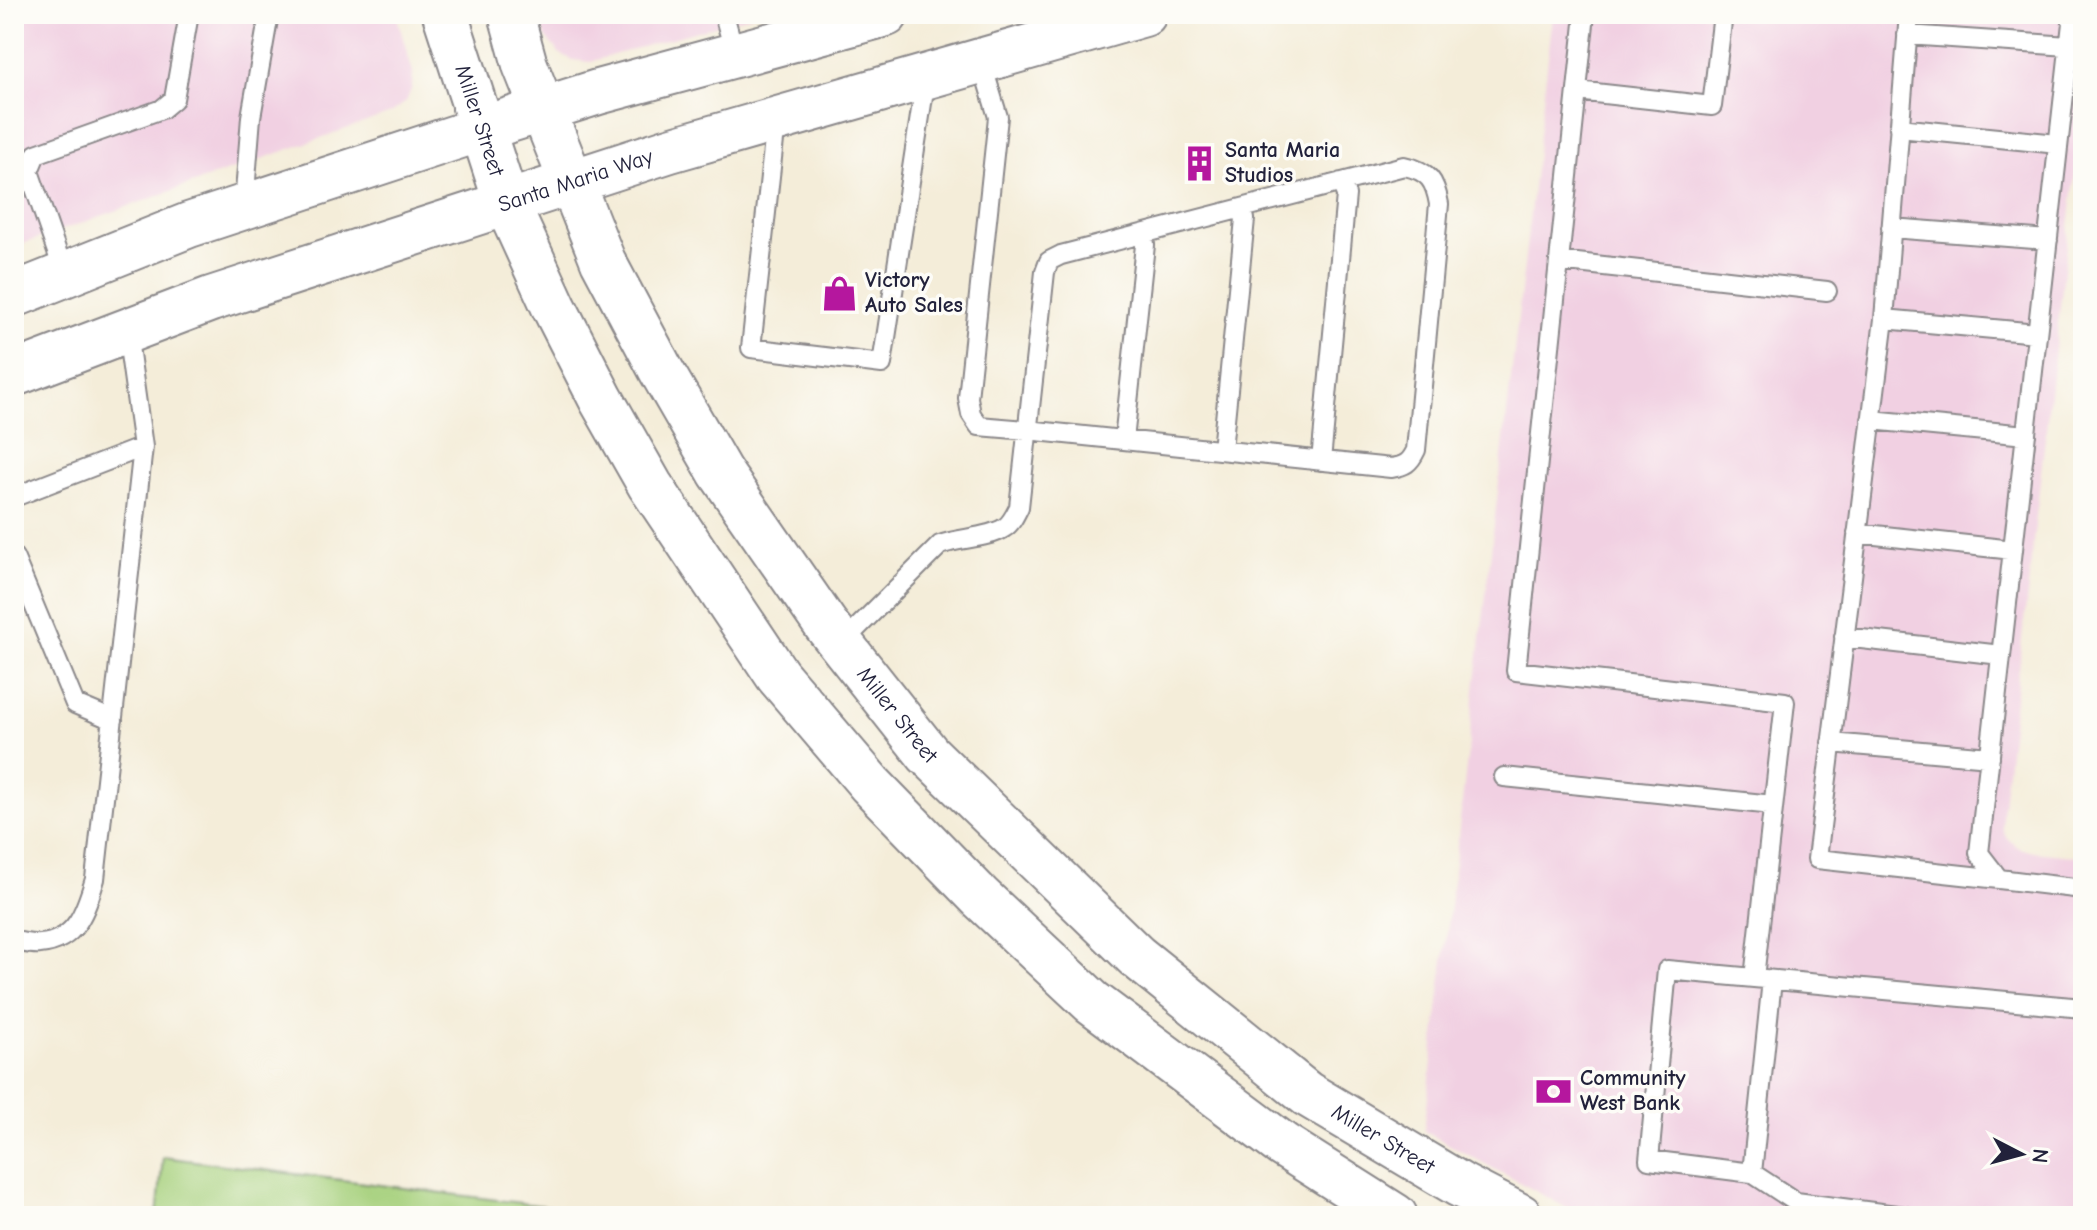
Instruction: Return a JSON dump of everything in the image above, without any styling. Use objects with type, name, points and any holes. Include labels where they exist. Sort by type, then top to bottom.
[{"type":"street","name":"Miller Street","points":[[445,14],[506,202],[561,320],[650,485],[778,676],[870,784],[980,897],[1092,1002],[1283,1145],[1395,1216]]},
{"type":"street","name":"Miller Street","points":[[511,14],[525,65],[603,261],[661,370],[720,472],[841,644],[928,754],[1136,956],[1307,1094],[1460,1185],[1520,1216]]},
{"type":"street","points":[[14,295],[189,225],[598,92],[730,34],[886,14]]},
{"type":"street","name":"Santa Maria Way","points":[[14,374],[211,299],[506,202],[670,150],[1144,14]]},
{"type":"lane","points":[[65,275],[29,171],[36,154],[162,109],[174,99],[189,14]]},
{"type":"lane","points":[[244,207],[251,117],[269,14]]},
{"type":"lane","points":[[1585,14],[1516,671],[1785,702],[1773,805],[1752,1173]]},
{"type":"lane","points":[[1577,91],[1712,106],[1723,14]]},
{"type":"lane","points":[[1909,14],[1884,319],[1817,859],[2083,889]]},
{"type":"lane","points":[[1999,879],[1979,853],[2073,14]]},
{"type":"lane","points":[[1907,35],[2069,46]]},
{"type":"lane","points":[[841,644],[940,545],[988,534],[1004,528],[1014,518],[1019,507],[1027,430],[1045,272],[1049,261],[1061,255],[1404,166],[1419,169],[1431,179],[1439,204],[1416,450],[1410,462],[1391,468],[1027,430],[979,426],[971,414],[968,398],[998,117],[981,61]]},
{"type":"lane","points":[[776,119],[751,348],[882,364],[926,76]]},
{"type":"lane","points":[[1899,128],[2058,144]]},
{"type":"lane","points":[[1321,461],[1346,195],[1341,182]]},
{"type":"lane","points":[[1222,450],[1245,219],[1242,208]]},
{"type":"lane","points":[[1891,228],[2048,240]]},
{"type":"lane","points":[[1124,440],[1144,234]]},
{"type":"lane","points":[[1559,261],[1827,291]]},
{"type":"lane","points":[[1884,319],[2037,333]]},
{"type":"lane","points":[[14,941],[41,944],[68,935],[85,910],[95,879],[143,447],[127,331]]},
{"type":"lane","points":[[1871,420],[2026,435]]},
{"type":"lane","points":[[14,497],[143,447]]},
{"type":"lane","points":[[1857,533],[2013,550]]},
{"type":"lane","points":[[14,557],[75,704],[113,720]]},
{"type":"lane","points":[[1844,637],[2001,655]]},
{"type":"lane","points":[[1831,743],[1990,757]]},
{"type":"lane","points":[[1504,777],[1773,805]]},
{"type":"lane","points":[[1904,1216],[1796,1202],[1752,1173],[1649,1160],[1667,970],[2083,1008]]},
{"type":"shaded area","points":[[14,14],[396,14],[413,72],[412,87],[406,102],[391,113],[14,247]]},
{"type":"shaded area","points":[[538,14],[756,14],[589,62],[573,60],[559,53],[545,36]]},
{"type":"shaded area","points":[[1553,14],[2083,14],[2083,105],[2002,828],[2017,847],[2033,852],[2083,857],[2083,1216],[1582,1216],[1424,1131]]},
{"type":"green space","points":[[163,1157],[583,1211],[585,1216],[157,1216]]},
{"type":"place","name":"Santa Maria Studios","points":[[1199,163]]},
{"type":"place","name":"Victory Auto Sales","points":[[839,293]]},
{"type":"place","name":"Community West Bank","points":[[1554,1091]]}]
